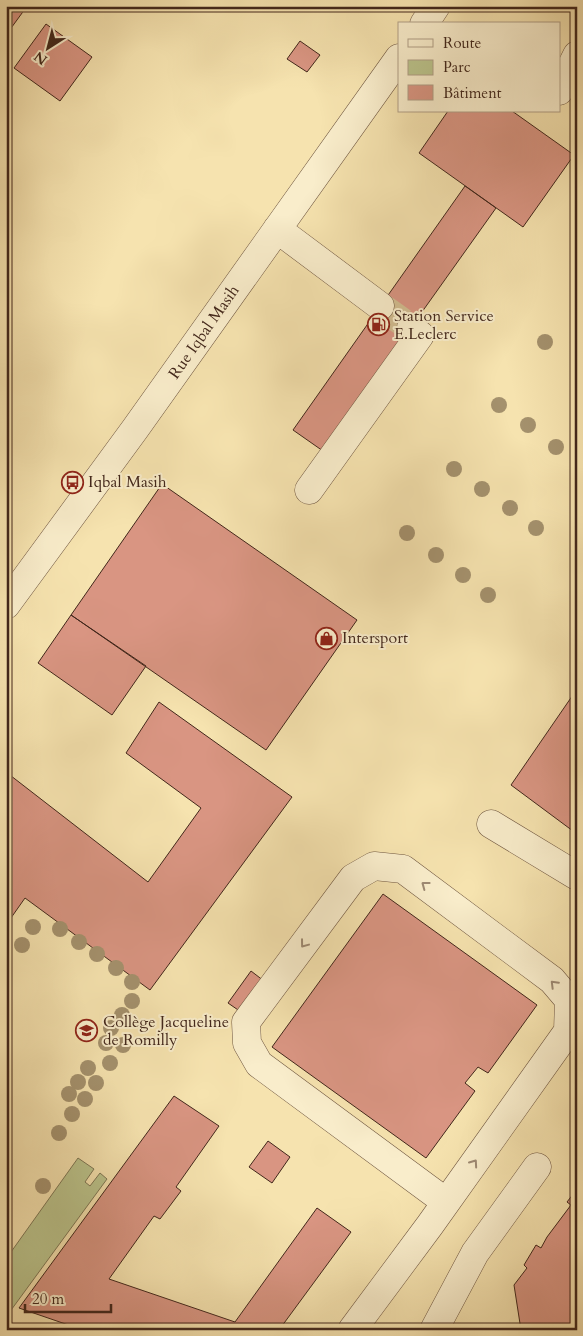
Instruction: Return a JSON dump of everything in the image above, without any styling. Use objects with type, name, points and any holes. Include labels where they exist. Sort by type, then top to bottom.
[{"type":"street","points":[[425,22],[436,6]]},
{"type":"street","points":[[560,89],[577,56]]},
{"type":"street","name":"Rue Iqbal Masih","points":[[6,605],[165,387],[398,59]]},
{"type":"street","points":[[276,229],[380,306]]},
{"type":"street","points":[[309,490],[420,335],[410,328]]},
{"type":"street","points":[[492,824],[577,876]]},
{"type":"street","points":[[352,1330],[446,1202],[568,1030],[569,1000],[552,980],[403,869],[374,866],[353,878],[246,1022],[247,1043],[259,1064],[446,1202]]},
{"type":"street","points":[[434,1330],[476,1253],[537,1167]]},
{"type":"path","points":[[567,6],[577,11]]},
{"type":"green space","points":[[78,1158],[94,1169],[85,1182],[90,1186],[100,1173],[107,1179],[6,1317],[6,1259]]},
{"type":"building","points":[[6,6],[20,6],[25,9],[6,35]]},
{"type":"building","points":[[46,24],[92,57],[60,101],[14,68]]},
{"type":"building","points":[[300,41],[320,55],[307,72],[287,59]]},
{"type":"building","points":[[447,112],[513,112],[574,155],[523,227],[419,153]]},
{"type":"building","points":[[465,186],[496,208],[323,451],[293,430]]},
{"type":"building","points":[[162,484],[357,620],[266,750],[71,615]]},
{"type":"building","points":[[71,615],[146,666],[112,715],[38,663]]},
{"type":"building","points":[[577,689],[577,834],[511,785]]},
{"type":"building","points":[[159,702],[292,797],[150,990],[25,898],[6,925],[6,772],[148,882],[201,808],[126,753]]},
{"type":"building","points":[[383,894],[537,1005],[488,1073],[478,1067],[465,1083],[475,1091],[426,1158],[272,1047]]},
{"type":"building","points":[[251,971],[264,981],[241,1012],[228,1003]]},
{"type":"building","points":[[174,1096],[219,1126],[176,1187],[181,1191],[160,1219],[154,1216],[109,1279],[235,1322],[317,1208],[351,1232],[279,1330],[83,1330],[19,1308]]},
{"type":"building","points":[[268,1141],[290,1157],[272,1183],[249,1167]]},
{"type":"building","points":[[577,1189],[577,1290],[573,1296],[577,1299],[577,1330],[521,1330],[514,1285],[527,1268],[524,1265],[536,1245],[541,1248],[571,1205],[567,1202]]},
{"type":"tunnel","points":[[380,306],[411,328]]},
{"type":"place","name":"Station Service E.Leclerc","points":[[378,325]]},
{"type":"place","name":"Iqbal Masih","points":[[72,482]]},
{"type":"place","name":"Intersport","points":[[326,638]]},
{"type":"place","name":"Collège Jacqueline de Romilly","points":[[87,1031]]}]
